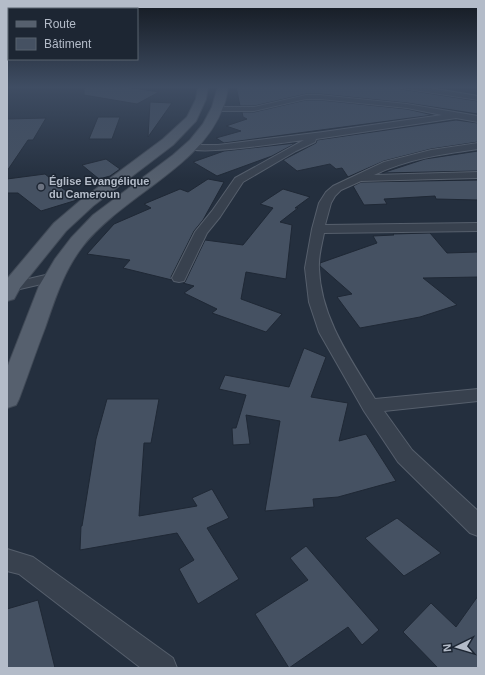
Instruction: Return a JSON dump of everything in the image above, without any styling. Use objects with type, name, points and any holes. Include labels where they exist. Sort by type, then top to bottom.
[{"type":"main road","points":[[8,290],[60,227],[87,204],[168,142],[193,118]]},
{"type":"main road","points":[[7,399],[54,277],[68,254],[85,232],[106,211],[190,147],[214,118]]},
{"type":"street","points":[[190,147],[218,148],[443,118]]},
{"type":"street","points":[[466,118],[478,119]]},
{"type":"street","points":[[179,278],[201,232],[216,214],[239,180],[293,149],[322,135]]},
{"type":"street","points":[[478,146],[431,153],[395,162],[337,188],[330,194],[325,203],[318,229],[312,268],[316,302],[327,332],[370,406],[405,456],[478,526]]},
{"type":"street","points":[[355,179],[478,175]]},
{"type":"street","points":[[318,229],[478,227]]},
{"type":"street","points":[[8,290],[54,277]]},
{"type":"street","points":[[370,406],[478,395]]},
{"type":"street","points":[[7,560],[25,565],[163,668]]},
{"type":"building","points":[[46,118],[33,140],[28,140],[7,171],[7,119]]},
{"type":"building","points":[[98,118],[120,118],[112,139],[89,139]]},
{"type":"building","points":[[149,118],[162,118],[148,137]]},
{"type":"building","points":[[244,118],[414,118],[224,143],[216,138],[241,131],[226,126],[247,119]]},
{"type":"building","points":[[456,120],[478,123],[478,142],[431,149],[384,161],[348,177],[342,168],[336,169],[330,164],[297,171],[283,160],[316,143],[317,140]]},
{"type":"building","points":[[296,143],[272,156],[217,176],[193,162],[224,151]]},
{"type":"building","points":[[478,151],[478,171],[382,173],[425,159]]},
{"type":"building","points":[[106,159],[120,169],[110,176],[99,179],[82,165]]},
{"type":"building","points":[[45,174],[77,200],[41,211],[18,193],[7,193],[7,179]]},
{"type":"building","points":[[208,179],[224,182],[203,220],[194,231],[171,277],[172,280],[123,268],[130,260],[87,254],[114,224],[151,208],[144,204],[180,189],[188,192]]},
{"type":"building","points":[[478,180],[478,200],[436,199],[435,196],[384,199],[387,204],[364,205],[353,186],[361,182]]},
{"type":"building","points":[[283,189],[310,197],[280,222],[292,225],[286,279],[246,272],[241,299],[282,314],[266,332],[212,313],[217,309],[184,293],[194,286],[183,283],[185,282],[205,240],[243,245],[273,208],[260,204]]},
{"type":"building","points":[[430,233],[447,253],[478,252],[478,277],[423,278],[457,305],[420,317],[360,328],[337,297],[352,294],[320,266],[320,263],[377,243],[373,236]]},
{"type":"building","points":[[304,348],[326,357],[311,397],[348,403],[339,441],[366,434],[396,481],[338,497],[313,499],[314,507],[265,511],[280,421],[246,415],[250,444],[233,445],[232,428],[236,428],[246,395],[219,389],[225,375],[289,387]]},
{"type":"building","points":[[107,399],[159,399],[151,443],[144,443],[139,516],[197,506],[192,498],[212,489],[229,518],[207,528],[239,579],[198,604],[179,569],[194,560],[177,533],[80,550],[81,526],[96,439]]},
{"type":"building","points":[[397,518],[441,553],[404,576],[365,538]]},
{"type":"building","points":[[306,546],[379,630],[362,645],[348,627],[289,668],[255,614],[308,580],[290,558]]},
{"type":"building","points":[[478,596],[478,668],[438,668],[403,632],[431,603],[456,627]]},
{"type":"building","points":[[38,600],[55,668],[7,668],[7,609]]},
{"type":"place","name":"Église Evangélique du Cameroun","points":[[41,187]]}]
